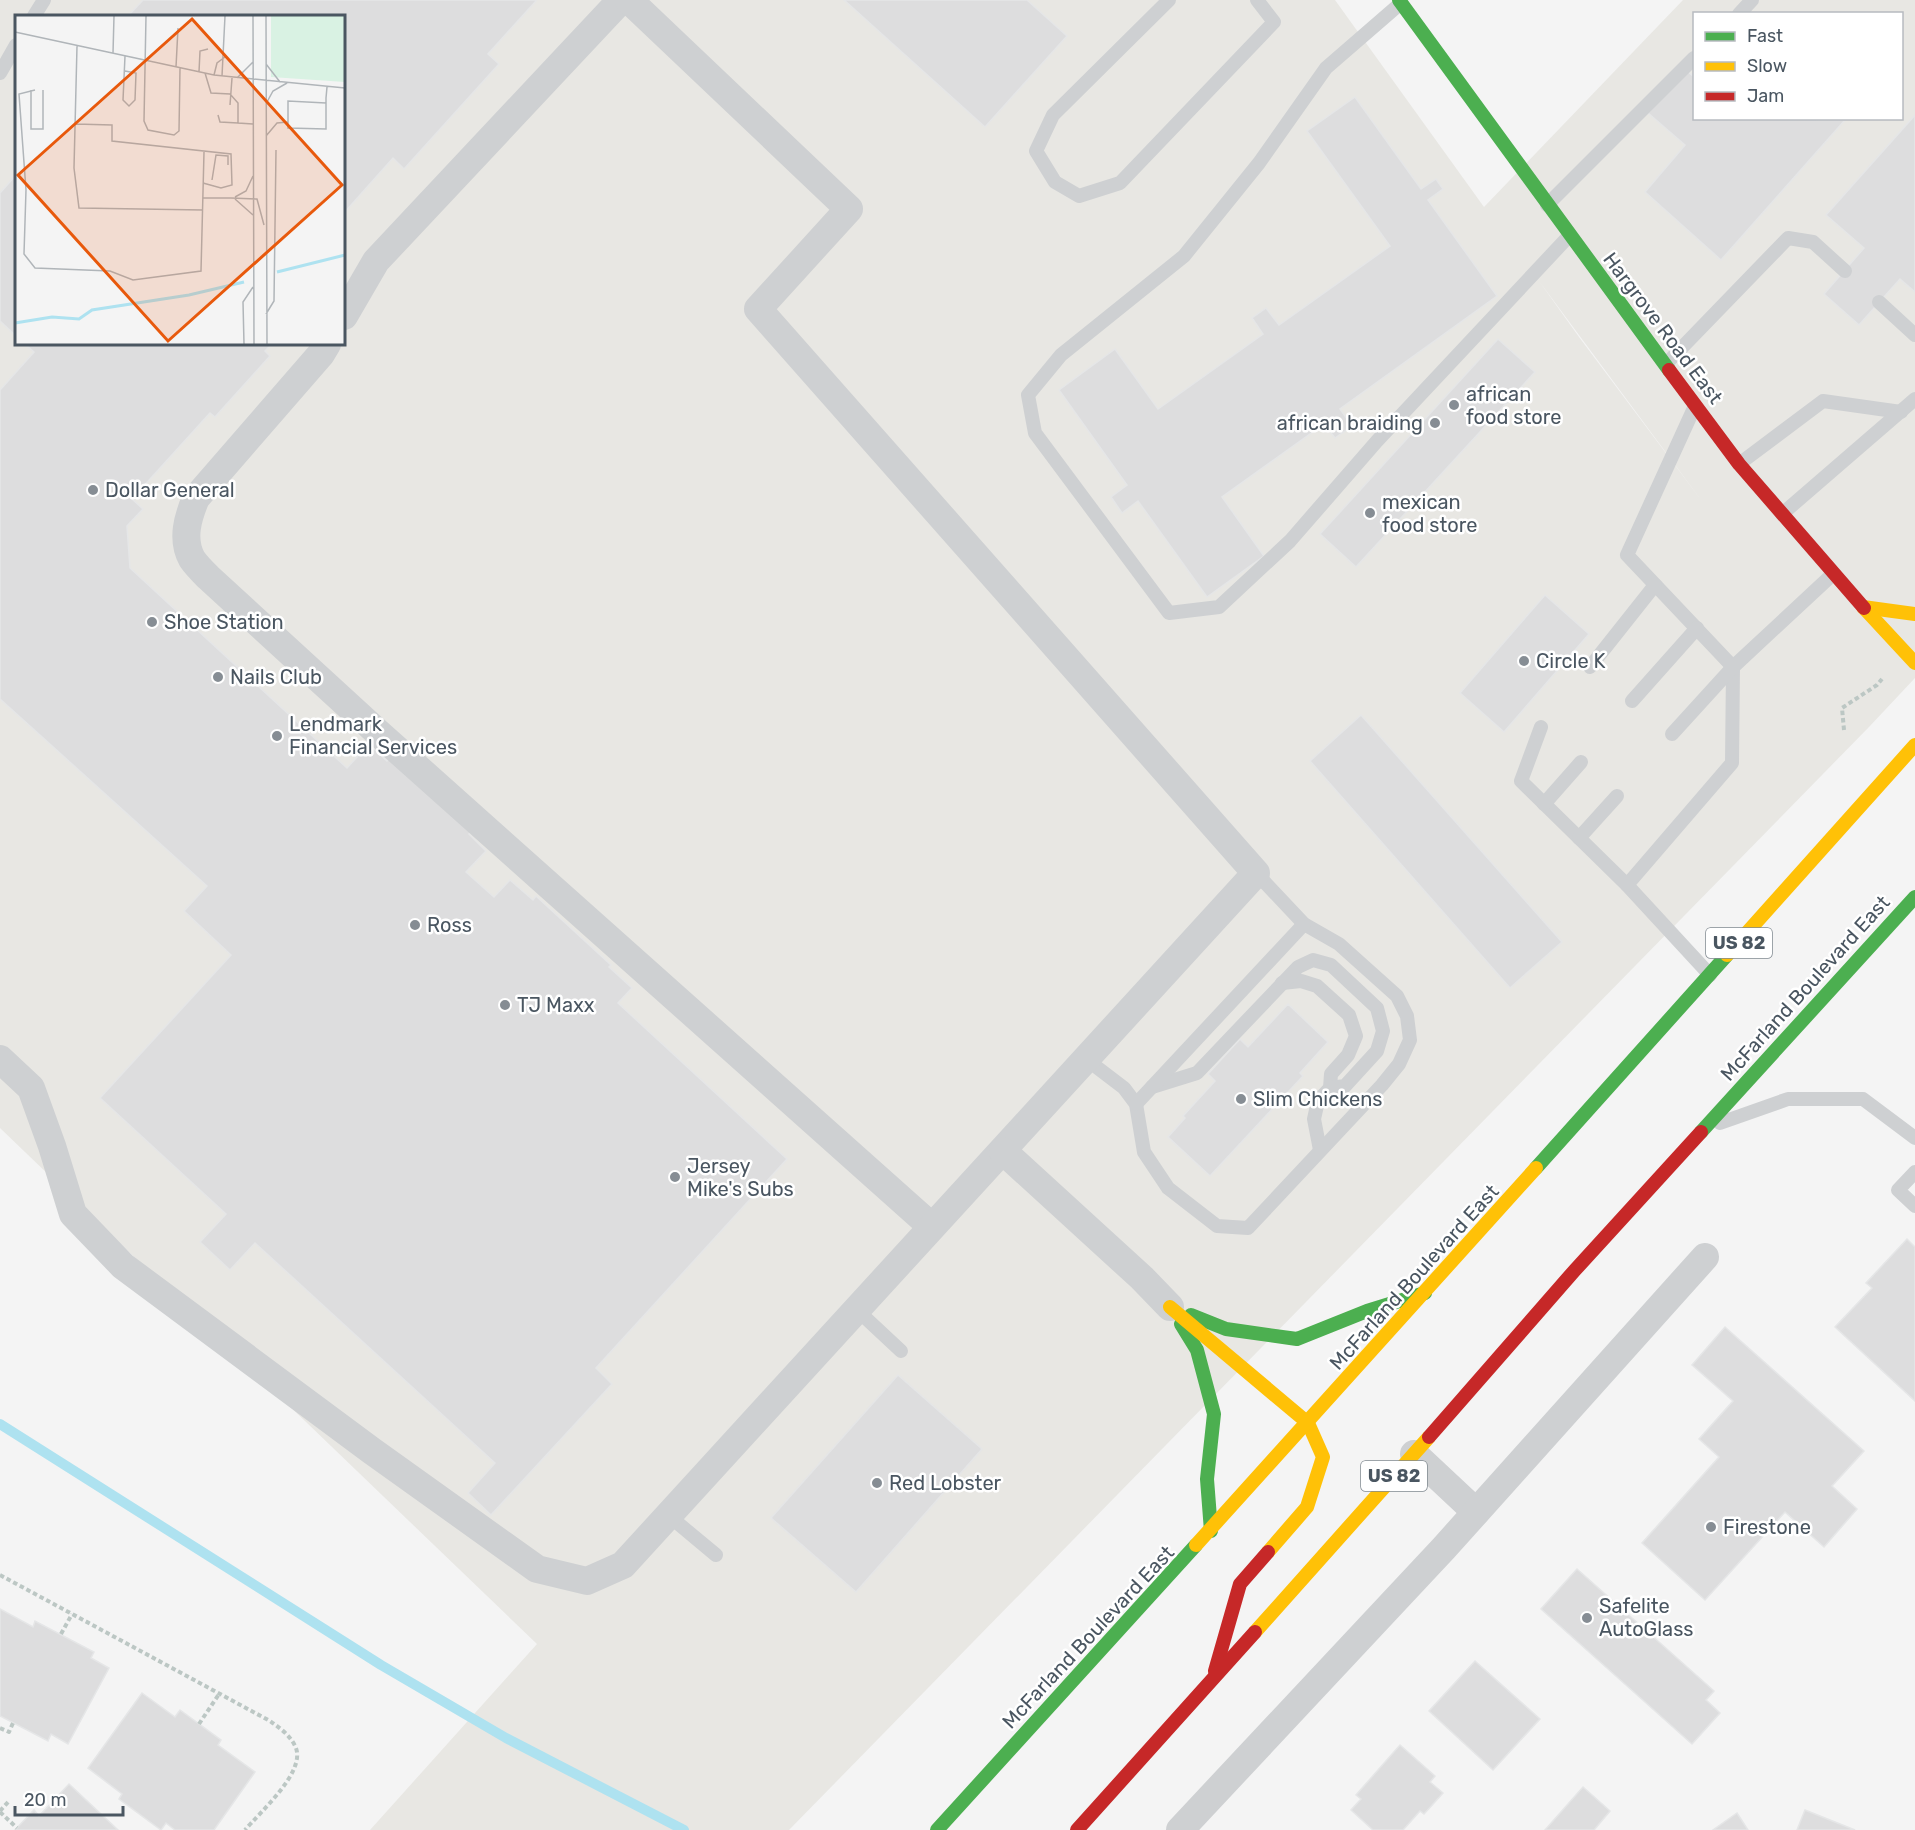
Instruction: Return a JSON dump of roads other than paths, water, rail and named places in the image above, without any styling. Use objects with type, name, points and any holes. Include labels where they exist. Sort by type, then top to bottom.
[{"type":"main road","name":"Hargrove Road East","points":[[1401,1],[1547,205],[1739,464],[1833,574],[1915,663]]},
{"type":"main road","points":[[1863,607],[1915,614]]},
{"type":"main road","name":"McFarland Boulevard East","points":[[937,1830],[1211,1531],[1915,745]]},
{"type":"main road","name":"McFarland Boulevard East","points":[[1077,1830],[1414,1454],[1575,1270],[1915,897]]},
{"type":"main road","points":[[1889,926],[1915,915]]},
{"type":"main road","points":[[1170,1307],[1226,1329],[1297,1339],[1367,1311],[1425,1293]]},
{"type":"main road","points":[[1170,1307],[1308,1423],[1323,1457],[1307,1508],[1240,1584],[1212,1681]]},
{"type":"main road","points":[[1170,1307],[1197,1350],[1214,1414],[1207,1479],[1211,1531]]},
{"type":"street","points":[[345,314],[376,261],[621,0]]},
{"type":"street","points":[[0,1059],[31,1088],[73,1214],[123,1266],[382,1458],[537,1569],[587,1581],[623,1565],[1256,873],[758,309],[849,209],[629,0]]},
{"type":"street","points":[[326,345],[196,498],[188,518],[186,533],[192,559],[207,577],[375,730],[931,1226]]},
{"type":"street","points":[[1003,1151],[1142,1278],[1170,1307]]},
{"type":"street","points":[[1180,1830],[1476,1512],[1705,1257]]},
{"type":"street","points":[[1414,1454],[1476,1512]]},
{"type":"lane","points":[[34,15],[44,0]]},
{"type":"lane","points":[[1168,0],[1053,115],[1036,151],[1055,182],[1079,196],[1120,183],[1275,22],[1257,0]]},
{"type":"lane","points":[[1741,12],[1752,0]]},
{"type":"lane","points":[[1401,1],[1326,68],[1259,163],[1184,256],[1060,355],[1028,395],[1035,433],[1169,613],[1219,606],[1290,541],[1377,441],[1570,236]]},
{"type":"lane","points":[[0,73],[15,47]]},
{"type":"lane","points":[[1547,205],[1693,60]]},
{"type":"lane","points":[[1666,364],[1788,238],[1813,242],[1845,271]]},
{"type":"lane","points":[[1879,302],[1915,335]]},
{"type":"lane","points":[[1782,514],[1915,399]]},
{"type":"lane","points":[[1739,464],[1823,401],[1901,412]]},
{"type":"lane","points":[[1627,885],[1732,763],[1733,667],[1627,555],[1695,405]]},
{"type":"lane","points":[[1672,734],[1733,667],[1833,574]]},
{"type":"lane","points":[[1590,667],[1655,585]]},
{"type":"lane","points":[[1632,701],[1697,628]]},
{"type":"lane","points":[[1540,727],[1521,781],[1627,885],[1710,975]]},
{"type":"lane","points":[[1544,804],[1581,762]]},
{"type":"lane","points":[[1579,838],[1617,796]]},
{"type":"lane","points":[[1086,1059],[1124,1088],[1136,1104],[1144,1152],[1168,1188],[1217,1226],[1248,1228],[1399,1064],[1410,1040],[1407,1016],[1397,996],[1339,944],[1304,924],[1256,873]]},
{"type":"lane","points":[[1136,1104],[1304,924]]},
{"type":"lane","points":[[1152,1087],[1197,1073],[1298,967],[1313,960],[1330,965],[1377,1008],[1383,1030],[1377,1051],[1345,1086],[1330,1088]]},
{"type":"lane","points":[[1282,983],[1301,981],[1317,986],[1348,1015],[1356,1036],[1348,1055],[1331,1074],[1330,1088],[1318,1101],[1314,1119],[1320,1150]]},
{"type":"lane","points":[[1704,1128],[1788,1099],[1863,1099],[1915,1138]]},
{"type":"lane","points":[[1915,1172],[1898,1190],[1915,1206]]},
{"type":"lane","points":[[856,1309],[901,1351]]},
{"type":"lane","points":[[668,1515],[716,1555]]},
{"type":"waterway","points":[[0,1424],[381,1665],[506,1738],[684,1830]]},
{"type":"place","name":"african food store","points":[[1454,405]]},
{"type":"place","name":"african braiding","points":[[1435,423]]},
{"type":"place","name":"Dollar General","points":[[93,490]]},
{"type":"place","name":"mexican food store","points":[[1370,513]]},
{"type":"place","name":"Shoe Station","points":[[152,622]]},
{"type":"place","name":"Circle K","points":[[1524,661]]},
{"type":"place","name":"Nails Club","points":[[218,677]]},
{"type":"place","name":"Lendmark Financial Services","points":[[277,736]]},
{"type":"place","name":"Ross","points":[[415,925]]},
{"type":"place","name":"TJ Maxx","points":[[505,1005]]},
{"type":"place","name":"Slim Chickens","points":[[1241,1099]]},
{"type":"place","name":"Jersey Mike's Subs","points":[[675,1177]]},
{"type":"place","name":"Red Lobster","points":[[877,1483]]},
{"type":"place","name":"Firestone","points":[[1711,1527]]},
{"type":"place","name":"Safelite AutoGlass","points":[[1587,1618]]}]
